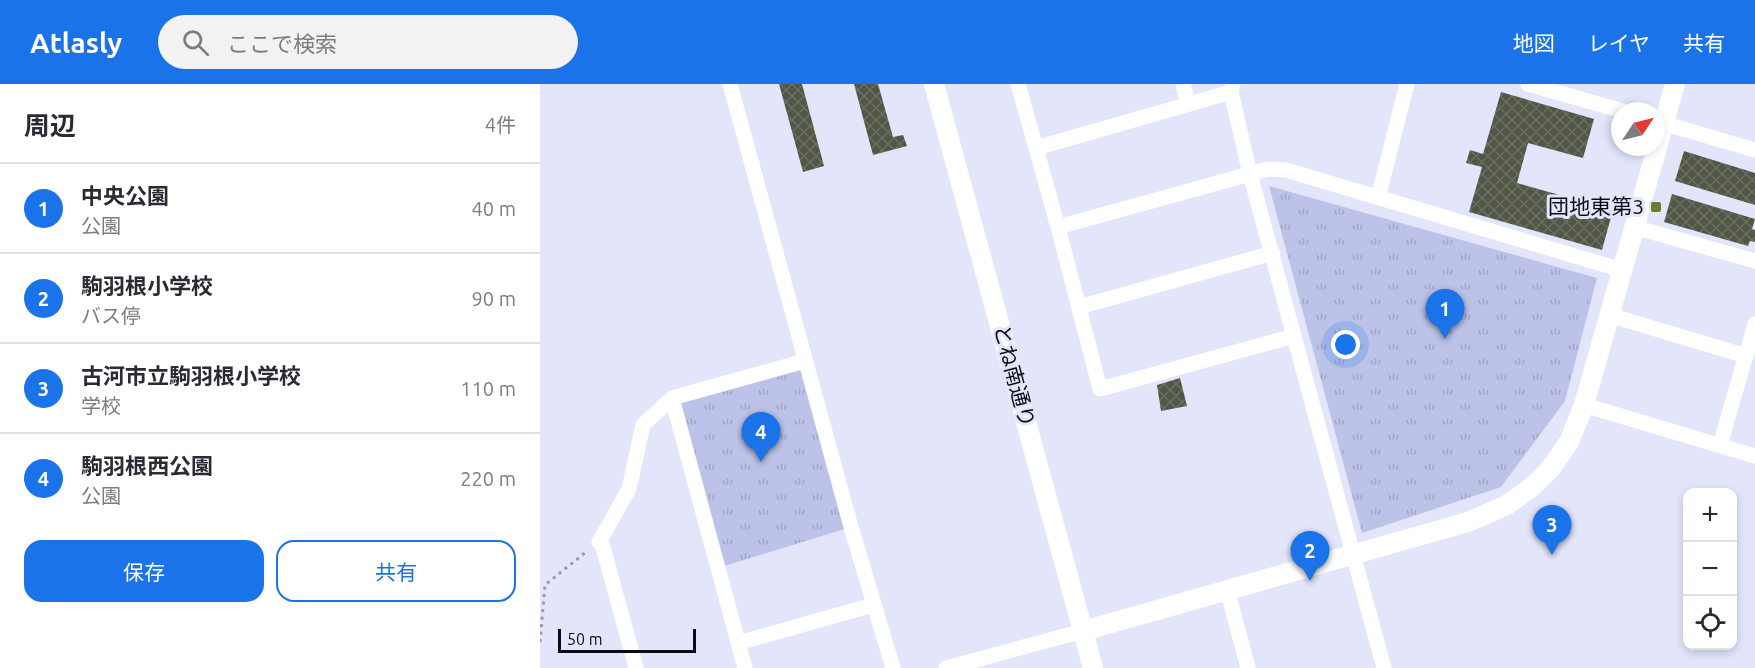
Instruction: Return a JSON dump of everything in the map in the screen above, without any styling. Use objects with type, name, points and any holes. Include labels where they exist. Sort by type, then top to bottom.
[{"type":"street","points":[[730,84],[873,605],[893,668]]},
{"type":"street","name":"とね南通り","points":[[934,84],[1093,668]]},
{"type":"street","points":[[1018,84],[1100,389],[1294,336]]},
{"type":"street","points":[[1183,84],[1188,104]]},
{"type":"street","points":[[1378,198],[1407,84]]},
{"type":"street","points":[[1528,84],[1611,108]]},
{"type":"street","points":[[1665,110],[1676,84]]},
{"type":"street","points":[[1036,148],[1188,104],[1232,88],[1250,174],[1384,668]]},
{"type":"street","points":[[1665,123],[1755,150]]},
{"type":"street","points":[[946,668],[1468,522],[1508,505],[1533,486],[1551,468],[1569,442],[1584,405],[1652,156]]},
{"type":"street","points":[[1058,227],[1250,174],[1268,170],[1286,170],[1622,270]]},
{"type":"street","points":[[1634,227],[1755,261]]},
{"type":"street","points":[[1079,307],[1273,253]]},
{"type":"street","points":[[1609,315],[1746,356]]},
{"type":"street","points":[[1719,446],[1755,324]]},
{"type":"street","points":[[636,668],[603,547],[599,542],[629,489],[643,425],[672,398],[805,361]]},
{"type":"street","points":[[672,398],[745,668]]},
{"type":"street","points":[[1584,405],[1755,456]]},
{"type":"street","points":[[1227,589],[1248,668]]},
{"type":"street","points":[[738,644],[873,605]]},
{"type":"path","points":[[540,642],[545,585],[599,542]]},
{"type":"green space","points":[[1269,186],[1597,278],[1565,401],[1501,487],[1362,533]]},
{"type":"green space","points":[[805,361],[851,527],[718,568],[672,398]]},
{"type":"building","points":[[779,84],[802,84],[824,166],[803,172]]},
{"type":"building","points":[[854,84],[878,84],[893,137],[903,135],[907,146],[873,155]]},
{"type":"building","points":[[1501,92],[1594,119],[1583,158],[1528,143],[1517,183],[1613,210],[1602,250],[1469,212],[1482,167],[1466,163],[1470,150],[1483,154]]},
{"type":"building","points":[[1684,151],[1755,173],[1755,205],[1675,181]]},
{"type":"building","points":[[1672,194],[1755,219],[1752,229],[1755,230],[1755,242],[1750,241],[1748,246],[1664,222]]},
{"type":"building","points":[[1180,378],[1187,406],[1161,411],[1157,385]]},
{"type":"place","name":"団地東第3","points":[[1656,207]]},
{"type":"place","name":"中央公園","points":[[1445,339]]},
{"type":"place","name":"駒羽根西公園","points":[[761,462]]},
{"type":"place","name":"古河市立駒羽根小学校","points":[[1552,555]]},
{"type":"place","name":"駒羽根小学校","points":[[1310,581]]}]
